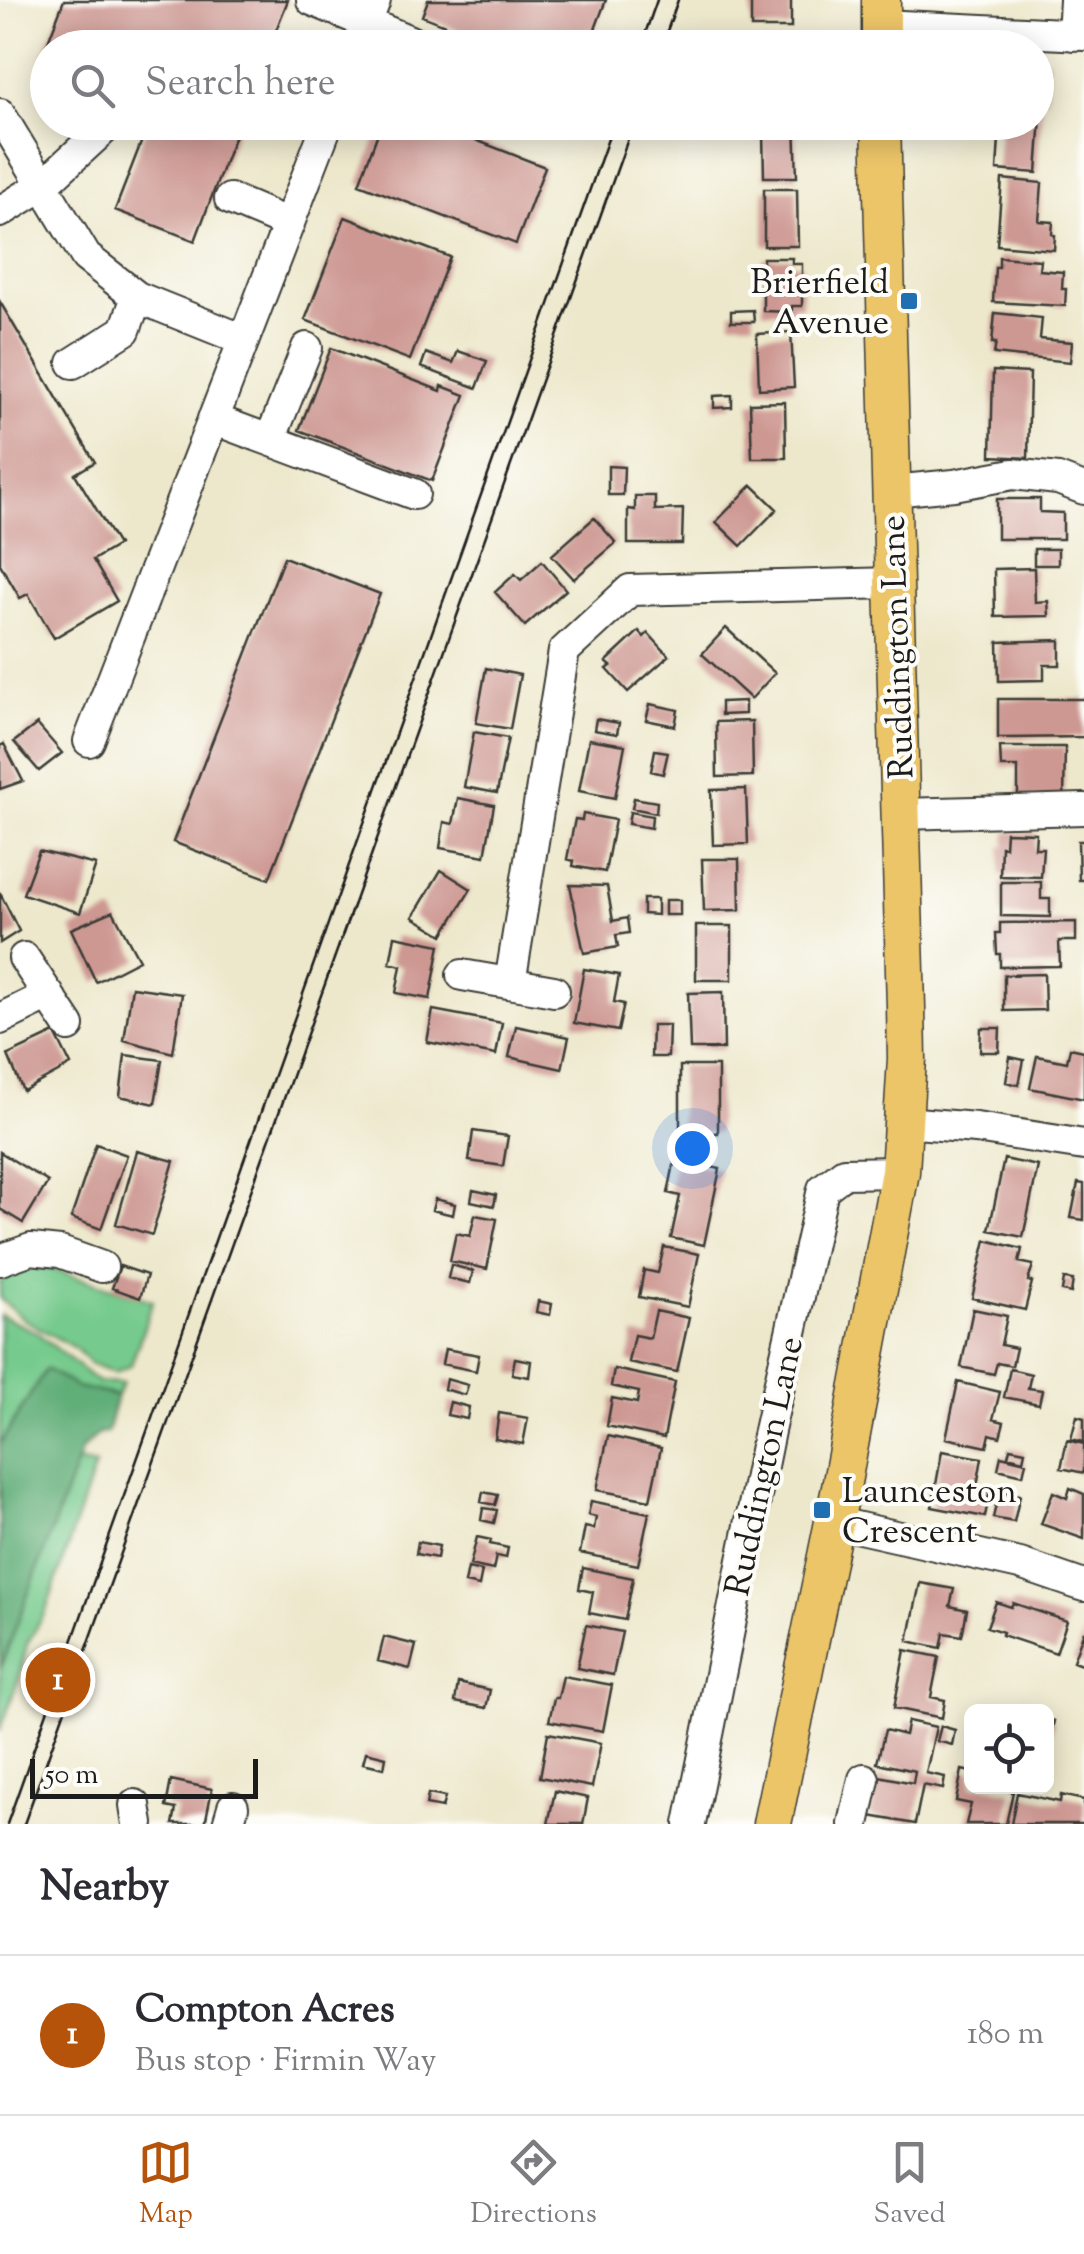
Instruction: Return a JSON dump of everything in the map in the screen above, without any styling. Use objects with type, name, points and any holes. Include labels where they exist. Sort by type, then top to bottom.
[{"type":"main road","name":"Ruddington Lane","points":[[772,1824],[900,1172],[904,1122],[907,1059],[882,140]]},
{"type":"street","points":[[312,0],[366,23]]},
{"type":"street","points":[[1075,0],[1078,35]]},
{"type":"street","points":[[881,24],[988,30]]},
{"type":"street","points":[[0,114],[86,257],[137,297],[244,340]]},
{"type":"street","points":[[0,212],[43,185],[92,140]]},
{"type":"street","points":[[89,741],[321,140]]},
{"type":"street","points":[[230,200],[289,224]]},
{"type":"street","points":[[73,363],[125,330],[137,297]]},
{"type":"street","points":[[270,440],[307,348]]},
{"type":"street","points":[[214,418],[414,494]]},
{"type":"street","points":[[892,491],[1013,474],[1058,479],[1084,488]]},
{"type":"street","points":[[510,983],[564,650],[630,590],[894,583]]},
{"type":"street","points":[[901,814],[1084,808]]},
{"type":"street","points":[[24,958],[69,1026]]},
{"type":"street","points":[[462,975],[554,991]]},
{"type":"street","points":[[0,1018],[49,996]]},
{"type":"street","points":[[904,1122],[976,1128],[1084,1145]]},
{"type":"street","name":"Ruddington Lane","points":[[690,1824],[822,1189],[844,1173],[900,1172]]},
{"type":"street","points":[[0,1260],[31,1249],[60,1252],[102,1266]]},
{"type":"street","points":[[833,1522],[1020,1564],[1084,1586]]},
{"type":"street","points":[[854,1824],[864,1779]]},
{"type":"green space","points":[[25,1266],[52,1269],[153,1301],[131,1365],[115,1373],[89,1363],[76,1349],[25,1320],[0,1299],[0,1282]]},
{"type":"green space","points":[[0,1315],[36,1332],[98,1382],[123,1383],[117,1396],[77,1387],[46,1369],[0,1444]]},
{"type":"green space","points":[[46,1369],[77,1387],[117,1396],[107,1433],[98,1434],[82,1449],[0,1670],[0,1444]]},
{"type":"green space","points":[[76,1462],[95,1466],[46,1611],[27,1644],[0,1731],[0,1670]]},
{"type":"building","points":[[64,0],[288,0],[276,30],[52,30]]},
{"type":"building","points":[[428,0],[606,0],[595,30],[457,30],[422,16]]},
{"type":"building","points":[[751,0],[791,0],[791,28],[751,28]]},
{"type":"building","points":[[142,140],[233,140],[195,241],[115,210]]},
{"type":"building","points":[[375,140],[475,140],[545,167],[516,244],[359,184]]},
{"type":"building","points":[[763,140],[796,140],[797,177],[764,177]]},
{"type":"building","points":[[999,140],[1039,140],[1037,173],[997,170]]},
{"type":"building","points":[[1002,179],[1042,183],[1039,221],[1053,222],[1054,250],[997,245]]},
{"type":"building","points":[[764,189],[797,189],[798,246],[764,246]]},
{"type":"building","points":[[345,217],[450,257],[410,360],[305,320]]},
{"type":"building","points":[[999,257],[1040,260],[1039,270],[1063,272],[1065,306],[993,302]]},
{"type":"building","points":[[763,258],[792,258],[792,264],[802,264],[802,306],[792,306],[792,312],[763,311]]},
{"type":"building","points":[[0,302],[95,462],[75,474],[118,545],[93,560],[117,601],[54,638],[28,594],[20,598],[0,564]]},
{"type":"building","points":[[753,310],[754,322],[731,322],[731,311]]},
{"type":"building","points":[[995,313],[1042,318],[1040,339],[1072,342],[1070,362],[994,354]]},
{"type":"building","points":[[791,332],[794,387],[759,389],[757,334]]},
{"type":"building","points":[[331,348],[441,391],[442,386],[465,395],[432,481],[299,430]]},
{"type":"building","points":[[458,351],[487,361],[477,388],[421,367],[426,353],[453,363]]},
{"type":"building","points":[[993,371],[1030,373],[1028,458],[991,456]]},
{"type":"building","points":[[732,395],[732,407],[714,408],[714,396]]},
{"type":"building","points":[[785,402],[786,458],[752,458],[750,403]]},
{"type":"building","points":[[608,466],[624,467],[623,495],[608,495]]},
{"type":"building","points":[[752,485],[777,509],[741,546],[716,522]]},
{"type":"building","points":[[635,496],[655,496],[655,510],[683,509],[682,544],[628,544],[628,509],[635,510]]},
{"type":"building","points":[[997,499],[1040,499],[1040,512],[1063,513],[1063,539],[997,539]]},
{"type":"building","points":[[594,518],[616,543],[574,579],[552,555]]},
{"type":"building","points":[[1034,549],[1058,549],[1058,565],[1034,565]]},
{"type":"building","points":[[284,557],[380,594],[269,879],[173,842]]},
{"type":"building","points":[[542,561],[566,590],[525,626],[495,592],[515,574],[521,580]]},
{"type":"building","points":[[1034,568],[1035,602],[1048,601],[1049,616],[995,617],[994,569]]},
{"type":"building","points":[[726,628],[775,673],[751,699],[702,654]]},
{"type":"building","points":[[639,631],[644,637],[648,633],[669,656],[628,692],[607,669],[611,666],[606,662]]},
{"type":"building","points":[[1060,640],[1060,665],[1044,665],[1044,680],[999,681],[998,642]]},
{"type":"building","points":[[486,668],[520,675],[510,729],[476,723]]},
{"type":"building","points":[[998,699],[1084,699],[1084,737],[998,738]]},
{"type":"building","points":[[745,701],[745,714],[721,715],[721,702]]},
{"type":"building","points":[[650,704],[678,710],[675,726],[646,720]]},
{"type":"building","points":[[596,719],[619,723],[617,734],[594,730]]},
{"type":"building","points":[[752,721],[753,776],[717,777],[716,722]]},
{"type":"building","points":[[37,724],[62,753],[39,771],[14,742]]},
{"type":"building","points":[[474,732],[508,738],[497,793],[464,787]]},
{"type":"building","points":[[589,739],[625,745],[615,798],[579,791]]},
{"type":"building","points":[[4,744],[23,781],[0,789],[0,746]]},
{"type":"building","points":[[1000,747],[1065,747],[1064,799],[1018,798],[1018,767],[1001,767]]},
{"type":"building","points":[[655,750],[668,752],[663,774],[651,771]]},
{"type":"building","points":[[746,789],[748,844],[713,845],[711,790]]},
{"type":"building","points":[[458,798],[494,805],[485,856],[440,848],[444,822],[453,824]]},
{"type":"building","points":[[634,798],[657,802],[656,813],[632,808]]},
{"type":"building","points":[[630,812],[652,816],[651,828],[628,824]]},
{"type":"building","points":[[583,814],[615,820],[605,872],[573,866],[574,861],[567,859],[575,819],[582,820]]},
{"type":"building","points":[[1006,832],[1036,833],[1035,848],[1043,848],[1041,877],[1000,876],[1001,846],[1005,847]]},
{"type":"building","points":[[1078,841],[1084,841],[1084,880],[1079,880]]},
{"type":"building","points":[[39,851],[96,865],[80,913],[23,894]]},
{"type":"building","points":[[702,859],[739,859],[740,910],[704,911]]},
{"type":"building","points":[[441,870],[471,889],[443,935],[413,917]]},
{"type":"building","points":[[1001,882],[1041,882],[1041,899],[1050,899],[1050,917],[1001,916]]},
{"type":"building","points":[[570,885],[607,886],[613,921],[627,918],[629,933],[616,935],[618,947],[584,953]]},
{"type":"building","points":[[0,893],[19,931],[0,943]]},
{"type":"building","points":[[643,899],[657,899],[657,915],[643,914]]},
{"type":"building","points":[[665,900],[680,900],[680,915],[665,915]]},
{"type":"building","points":[[113,911],[139,960],[96,982],[71,929]]},
{"type":"building","points":[[1076,922],[1076,941],[1059,941],[1060,966],[1000,967],[996,933],[1000,933],[1000,923]]},
{"type":"building","points":[[696,926],[732,926],[732,980],[696,980]]},
{"type":"building","points":[[395,936],[440,945],[430,999],[396,993],[401,966],[390,963]]},
{"type":"building","points":[[584,969],[619,975],[614,1002],[624,1004],[618,1031],[574,1023]]},
{"type":"building","points":[[1044,974],[1045,1010],[1004,1011],[1004,975]]},
{"type":"building","points":[[132,987],[182,994],[173,1053],[124,1040]]},
{"type":"building","points":[[723,992],[724,1049],[690,1049],[688,993]]},
{"type":"building","points":[[433,1010],[502,1023],[496,1055],[427,1042]]},
{"type":"building","points":[[652,1025],[669,1025],[668,1057],[651,1057]]},
{"type":"building","points":[[516,1026],[569,1037],[562,1069],[509,1057]]},
{"type":"building","points":[[981,1028],[1000,1028],[999,1052],[980,1052]]},
{"type":"building","points":[[55,1033],[71,1065],[23,1091],[8,1055]]},
{"type":"building","points":[[1070,1048],[1084,1051],[1084,1099],[1030,1088],[1037,1056],[1067,1062]]},
{"type":"building","points":[[125,1055],[162,1060],[155,1104],[120,1096]]},
{"type":"building","points":[[1010,1057],[1024,1060],[1019,1085],[1006,1082]]},
{"type":"building","points":[[680,1066],[718,1066],[718,1133],[680,1133]]},
{"type":"building","points":[[473,1131],[508,1136],[503,1166],[469,1161]]},
{"type":"building","points":[[96,1144],[127,1155],[101,1229],[71,1218]]},
{"type":"building","points":[[137,1151],[174,1161],[152,1235],[116,1224]]},
{"type":"building","points":[[0,1152],[48,1182],[23,1223],[0,1209]]},
{"type":"building","points":[[675,1159],[720,1169],[704,1245],[671,1238],[680,1196],[668,1193]]},
{"type":"building","points":[[1004,1159],[1038,1166],[1023,1237],[989,1230]]},
{"type":"building","points":[[1078,1183],[1084,1184],[1084,1220],[1071,1218]]},
{"type":"building","points":[[473,1190],[496,1195],[494,1206],[471,1201]]},
{"type":"building","points":[[435,1199],[455,1204],[453,1215],[432,1210]]},
{"type":"building","points":[[475,1215],[497,1219],[487,1269],[450,1261],[456,1233],[470,1236]]},
{"type":"building","points":[[986,1240],[1022,1249],[1019,1262],[1033,1265],[1025,1310],[972,1298]]},
{"type":"building","points":[[664,1247],[699,1254],[688,1307],[639,1297],[644,1270],[658,1273]]},
{"type":"building","points":[[451,1265],[473,1271],[470,1283],[448,1278]]},
{"type":"building","points":[[120,1266],[147,1275],[140,1298],[112,1288]]},
{"type":"building","points":[[1064,1279],[1073,1280],[1071,1293],[1062,1291]]},
{"type":"building","points":[[538,1301],[552,1304],[550,1315],[536,1312]]},
{"type":"building","points":[[973,1309],[1007,1316],[1001,1345],[1016,1348],[1012,1366],[997,1363],[994,1374],[961,1367]]},
{"type":"building","points":[[656,1311],[689,1318],[677,1372],[628,1362],[634,1335],[650,1338]]},
{"type":"building","points":[[445,1349],[479,1355],[476,1371],[442,1364]]},
{"type":"building","points":[[515,1358],[531,1361],[529,1377],[512,1374]]},
{"type":"building","points":[[614,1369],[675,1382],[664,1438],[607,1426],[612,1398],[637,1403],[639,1392],[611,1386]]},
{"type":"building","points":[[1010,1369],[1031,1374],[1028,1388],[1042,1390],[1039,1404],[1004,1397]]},
{"type":"building","points":[[446,1379],[468,1385],[465,1395],[444,1389]]},
{"type":"building","points":[[958,1382],[1000,1392],[993,1419],[1004,1422],[1000,1437],[990,1434],[987,1447],[946,1438]]},
{"type":"building","points":[[450,1402],[469,1407],[467,1419],[447,1415]]},
{"type":"building","points":[[499,1413],[528,1418],[523,1444],[495,1439]]},
{"type":"building","points":[[1077,1416],[1084,1418],[1084,1442],[1071,1439]]},
{"type":"building","points":[[608,1436],[661,1448],[650,1500],[597,1490]]},
{"type":"building","points":[[1067,1440],[1084,1444],[1084,1473],[1061,1468]]},
{"type":"building","points":[[1010,1448],[1025,1451],[1023,1460],[1008,1456]]},
{"type":"building","points":[[942,1451],[982,1458],[977,1486],[990,1489],[985,1517],[932,1507]]},
{"type":"building","points":[[1001,1456],[1026,1462],[1023,1475],[998,1469]]},
{"type":"building","points":[[1070,1488],[1084,1494],[1084,1539],[1041,1524],[1053,1492],[1067,1498]]},
{"type":"building","points":[[999,1491],[1020,1495],[1014,1522],[993,1518]]},
{"type":"building","points":[[483,1492],[498,1495],[495,1505],[481,1502]]},
{"type":"building","points":[[591,1501],[649,1513],[638,1565],[580,1553],[585,1527],[594,1529],[596,1517],[588,1515]]},
{"type":"building","points":[[483,1508],[497,1510],[494,1523],[481,1520]]},
{"type":"building","points":[[477,1537],[508,1548],[506,1558],[496,1556],[493,1570],[470,1565]]},
{"type":"building","points":[[418,1542],[439,1546],[437,1558],[416,1554]]},
{"type":"building","points":[[468,1568],[482,1571],[479,1586],[465,1583]]},
{"type":"building","points":[[583,1568],[633,1578],[625,1620],[589,1613],[593,1592],[579,1589]]},
{"type":"building","points":[[920,1583],[954,1589],[950,1606],[967,1610],[962,1636],[944,1633],[941,1648],[908,1641]]},
{"type":"building","points":[[996,1602],[1011,1607],[1013,1603],[1067,1621],[1056,1653],[987,1627]]},
{"type":"building","points":[[586,1625],[622,1632],[613,1675],[577,1668]]},
{"type":"building","points":[[1084,1631],[1084,1665],[1073,1661]]},
{"type":"building","points":[[384,1637],[416,1645],[410,1669],[378,1661]]},
{"type":"building","points":[[905,1650],[939,1657],[931,1697],[945,1700],[942,1718],[894,1708]]},
{"type":"building","points":[[563,1676],[612,1685],[603,1731],[549,1721]]},
{"type":"building","points":[[458,1683],[490,1690],[486,1708],[455,1702]]},
{"type":"building","points":[[908,1721],[936,1727],[926,1773],[945,1777],[943,1789],[923,1785],[915,1824],[870,1816],[879,1776],[913,1783],[915,1771],[877,1763],[885,1730],[905,1735]]},
{"type":"building","points":[[941,1726],[955,1730],[952,1745],[937,1741]]},
{"type":"building","points":[[548,1733],[601,1743],[592,1787],[540,1777]]},
{"type":"building","points":[[366,1752],[386,1757],[384,1768],[363,1763]]},
{"type":"building","points":[[962,1770],[964,1794],[1013,1794],[1006,1824],[966,1824],[971,1804],[956,1801]]},
{"type":"building","points":[[171,1780],[212,1789],[205,1824],[173,1824],[176,1809],[166,1807]]},
{"type":"building","points":[[555,1791],[588,1798],[583,1824],[548,1824]]},
{"type":"building","points":[[428,1794],[445,1797],[442,1808],[426,1805]]},
{"type":"building","points":[[1017,1794],[1060,1802],[1061,1795],[1084,1800],[1084,1824],[1011,1824]]},
{"type":"tram line","points":[[646,30],[657,0]]},
{"type":"tram line","points":[[667,30],[678,0]]},
{"type":"tram line","points":[[7,1824],[608,140]]},
{"type":"tram line","points":[[24,1824],[628,140]]},
{"type":"place","name":"Brierfield Avenue","points":[[909,301]]},
{"type":"place","name":"Launceston Crescent","points":[[822,1510]]},
{"type":"place","name":"Compton Acres","points":[[58,1680]]}]
